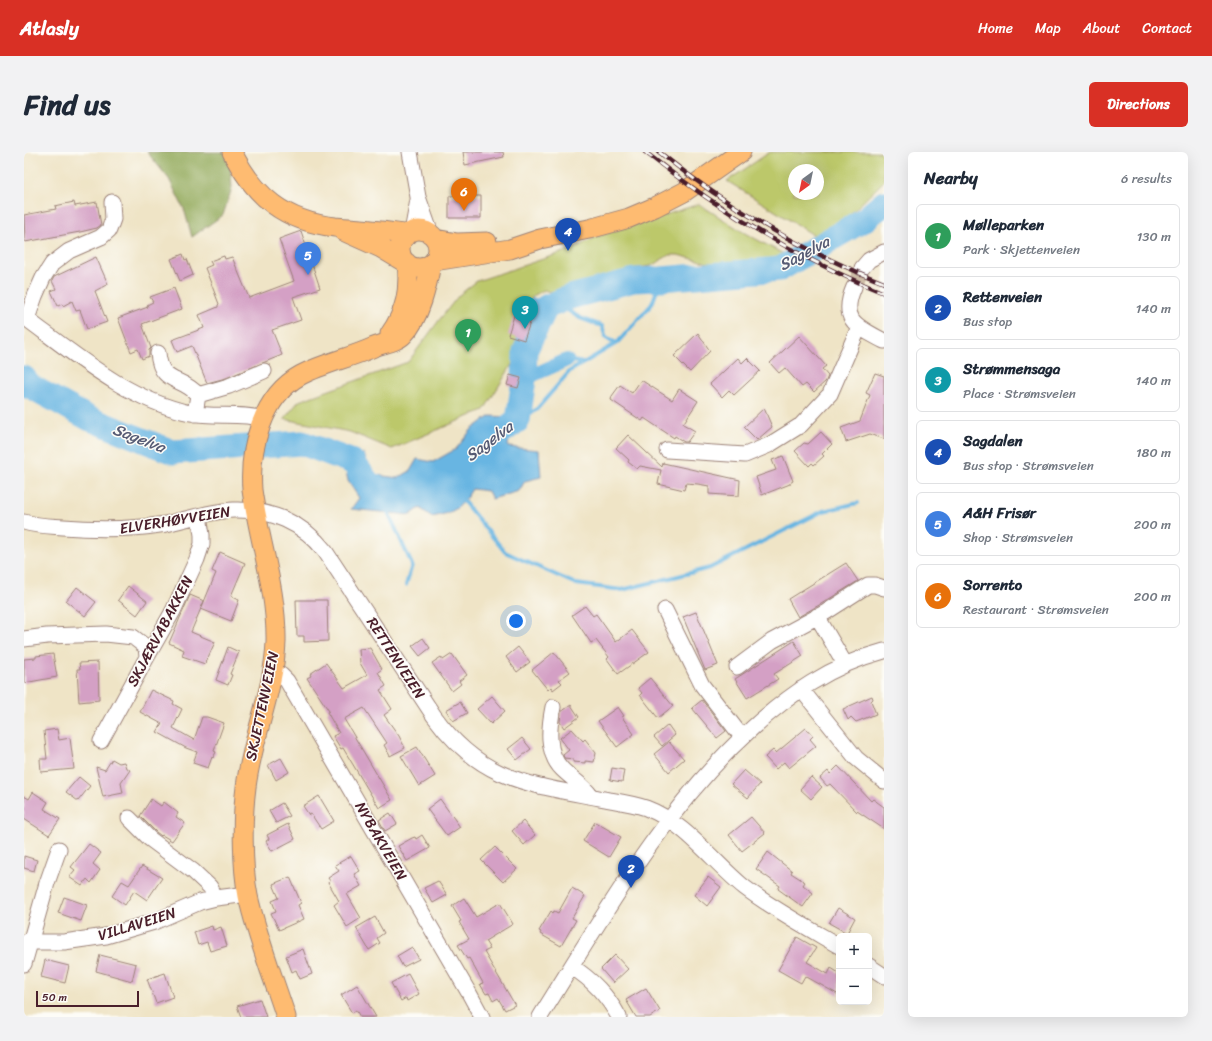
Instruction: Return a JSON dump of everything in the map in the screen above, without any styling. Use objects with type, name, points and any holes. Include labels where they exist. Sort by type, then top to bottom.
[{"type":"main road","points":[[232,152],[249,181],[257,190],[273,205],[297,218],[334,226],[410,234],[422,231],[433,237],[463,243],[508,239],[540,239]]},
{"type":"main road","points":[[334,226],[381,248],[411,266],[424,268],[432,263],[510,249],[540,239],[597,227],[642,213],[684,192],[741,152]]},
{"type":"main road","points":[[383,343],[399,319],[405,305],[409,284],[407,263],[401,254],[401,249],[404,239],[410,234]]},
{"type":"main road","points":[[432,263],[438,253],[437,244],[433,237]]},
{"type":"main road","name":"SKJETTENVEIEN","points":[[286,1017],[260,940],[248,894],[244,839],[246,787],[273,671],[276,641],[274,604],[256,512],[252,482],[253,460],[261,427],[270,406],[277,395],[291,382],[299,376],[320,367],[366,351],[383,343],[395,340],[404,335],[411,325],[423,295],[432,263]]},
{"type":"street","points":[[410,152],[418,197],[433,237]]},
{"type":"street","points":[[410,234],[418,197]]},
{"type":"street","points":[[112,202],[113,219],[109,230],[101,237],[69,251],[52,264],[43,278],[25,318],[101,373],[120,385],[156,402],[195,414],[247,416],[261,427]]},
{"type":"street","points":[[862,268],[869,260],[884,252]]},
{"type":"street","points":[[854,287],[848,309],[850,318],[859,326],[884,341]]},
{"type":"street","points":[[667,450],[745,455],[769,445],[801,425],[830,394],[859,326]]},
{"type":"street","points":[[158,353],[161,368],[166,374],[192,388],[198,395],[195,414]]},
{"type":"street","points":[[198,395],[229,386],[264,371]]},
{"type":"street","name":"ELVERHØYVEIEN","points":[[24,522],[33,525],[78,529],[121,530],[160,525],[234,510],[256,512]]},
{"type":"street","name":"RETTENVEIEN","points":[[256,512],[278,516],[290,521],[308,533],[320,545],[434,716],[454,741],[467,753],[492,770],[511,778],[535,785],[638,806],[652,811],[668,820],[698,844],[726,872],[746,888],[794,920],[836,944]]},
{"type":"street","name":"SKJÆRVABAKKEN","points":[[101,741],[173,612],[200,553],[202,535],[199,516]]},
{"type":"street","points":[[737,667],[772,641],[868,585],[875,585],[884,588]]},
{"type":"street","points":[[665,610],[702,685],[742,737]]},
{"type":"street","points":[[817,616],[845,664]]},
{"type":"street","points":[[24,639],[47,636],[106,634],[133,637],[146,647],[147,657]]},
{"type":"street","points":[[540,1017],[617,894],[668,820],[697,784],[742,737],[779,705],[801,689],[845,664],[884,651]]},
{"type":"street","name":"NYBAKVEIEN","points":[[273,671],[281,675],[286,680],[470,993],[482,1017]]},
{"type":"street","points":[[801,689],[856,758],[884,781]]},
{"type":"street","points":[[553,707],[550,732],[552,753],[560,767],[579,782],[591,796]]},
{"type":"street","points":[[129,818],[150,839],[199,876],[210,887],[216,898]]},
{"type":"street","points":[[24,964],[27,942],[59,850]]},
{"type":"street","name":"VILLAVEIEN","points":[[27,942],[64,942],[106,936],[154,922],[200,902],[216,898],[248,894]]},
{"type":"street","points":[[572,967],[597,986],[611,1003],[619,1017]]},
{"type":"street","points":[[872,968],[884,976]]},
{"type":"green space","points":[[147,152],[229,152],[232,188],[223,215],[192,237],[184,209],[169,179]]},
{"type":"green space","points":[[770,152],[884,152],[884,181],[823,241],[727,181]]},
{"type":"green space","points":[[699,204],[743,232],[793,259],[716,265],[678,255],[669,255],[651,266],[631,269],[624,276],[585,285],[579,290],[553,293],[544,290],[533,296],[531,302],[535,304],[526,342],[484,410],[392,449],[350,432],[284,419],[299,401],[408,362],[459,295],[477,281],[573,249],[596,237]]},
{"type":"water","points":[[490,416],[508,417],[521,430],[509,438],[508,447],[539,450],[541,477],[525,481],[519,491],[492,499],[488,491],[472,489],[464,501],[456,509],[432,517],[420,508],[410,515],[351,509],[359,498],[348,481],[345,466],[353,462],[364,453],[369,474],[398,478],[410,471],[417,459],[433,462],[456,449],[471,430]]},
{"type":"building","points":[[463,152],[503,152],[504,157],[465,165]]},
{"type":"building","points":[[458,191],[472,191],[472,196],[481,196],[481,218],[449,218],[449,196],[458,196]]},
{"type":"building","points":[[74,202],[75,206],[97,202],[101,225],[97,228],[80,232],[25,242],[24,215],[56,209],[55,206]]},
{"type":"building","points":[[301,231],[320,288],[293,297],[301,320],[272,330],[282,355],[226,378],[207,383],[192,346],[177,352],[172,340],[204,328],[199,315],[218,307],[219,304],[205,268],[212,265],[210,261],[224,256],[225,259],[232,257],[249,298],[294,281],[279,239]]},
{"type":"building","points":[[183,254],[185,260],[187,259],[193,275],[180,281],[171,259]]},
{"type":"building","points":[[96,257],[108,284],[95,291],[107,322],[87,329],[80,310],[76,311],[72,301],[63,306],[62,304],[58,306],[51,291],[56,289],[52,281],[54,277]]},
{"type":"building","points":[[174,288],[182,309],[142,324],[151,348],[149,350],[149,356],[142,359],[138,349],[131,352],[118,318],[148,307],[147,305],[153,302],[150,297]]},
{"type":"building","points":[[516,309],[533,314],[524,340],[508,335]]},
{"type":"building","points":[[698,333],[710,351],[690,372],[674,356]]},
{"type":"building","points":[[799,336],[826,366],[822,369],[828,376],[826,381],[814,392],[806,384],[802,387],[785,368],[779,373],[770,363]]},
{"type":"building","points":[[738,358],[742,363],[747,358],[760,371],[734,395],[729,390],[722,397],[710,384]]},
{"type":"building","points":[[875,373],[884,376],[884,439],[870,434],[846,442],[841,428],[860,421],[870,395],[866,393]]},
{"type":"building","points":[[510,375],[521,378],[518,388],[507,385]]},
{"type":"building","points":[[641,380],[672,400],[679,389],[698,401],[683,424],[695,431],[687,442],[684,442],[675,436],[674,438],[644,418],[642,421],[611,400],[612,396],[620,385],[632,393]]},
{"type":"building","points":[[764,408],[772,427],[757,440],[744,427]]},
{"type":"building","points":[[821,432],[832,444],[822,454],[824,456],[814,465],[812,463],[809,466],[795,451],[804,443],[808,444]]},
{"type":"building","points":[[628,435],[662,467],[663,463],[740,480],[739,496],[709,494],[709,486],[698,484],[686,483],[684,490],[658,484],[661,470],[640,466],[637,469],[628,462],[629,460],[616,448]]},
{"type":"building","points":[[783,456],[793,481],[790,484],[762,495],[756,477],[776,470],[772,460]]},
{"type":"building","points":[[220,552],[245,563],[231,596],[239,600],[231,621],[201,609],[216,573],[212,571]]},
{"type":"building","points":[[846,563],[858,581],[798,617],[788,599]]},
{"type":"building","points":[[128,586],[147,601],[137,615],[118,600]]},
{"type":"building","points":[[77,587],[96,602],[85,616],[66,601]]},
{"type":"building","points":[[190,595],[204,601],[191,632],[215,642],[205,664],[182,656],[184,650],[169,643]]},
{"type":"building","points":[[296,600],[327,600],[328,641],[304,642],[304,636],[297,636]]},
{"type":"building","points":[[585,606],[593,616],[596,614],[616,642],[632,630],[649,652],[618,674],[607,659],[609,657],[596,640],[591,643],[572,615]]},
{"type":"building","points":[[696,612],[718,665],[705,670],[683,617]]},
{"type":"building","points":[[423,638],[430,648],[420,656],[412,646]]},
{"type":"building","points":[[794,641],[803,656],[774,674],[778,679],[747,698],[735,679]]},
{"type":"building","points":[[228,647],[239,652],[230,674],[232,675],[228,685],[216,680]]},
{"type":"building","points":[[518,647],[530,662],[517,672],[506,657]]},
{"type":"building","points":[[370,648],[382,669],[378,672],[386,686],[380,690],[392,709],[384,715],[399,736],[405,748],[390,756],[384,745],[387,743],[364,708],[344,719],[392,800],[379,808],[343,748],[341,749],[333,736],[339,733],[327,712],[329,711],[307,678],[311,676],[310,674],[326,663],[344,688],[367,675],[360,663],[359,649]]},
{"type":"building","points":[[554,652],[570,672],[559,680],[562,683],[553,690],[551,687],[548,690],[532,670]]},
{"type":"building","points":[[53,654],[57,677],[24,683],[24,659]]},
{"type":"building","points":[[452,654],[467,675],[459,681],[461,684],[452,691],[432,663],[441,657],[443,660]]},
{"type":"building","points":[[98,662],[99,700],[79,702],[77,669],[80,669],[79,663]]},
{"type":"building","points":[[650,678],[673,706],[658,718],[640,695],[642,693],[638,688]]},
{"type":"building","points":[[151,690],[174,701],[173,704],[182,709],[173,728],[194,740],[202,717],[207,717],[224,723],[214,751],[216,752],[213,758],[212,757],[208,768],[193,763],[197,752],[186,748],[157,732],[162,724],[140,712]]},
{"type":"building","points":[[492,696],[505,711],[491,724],[477,709]]},
{"type":"building","points":[[872,696],[873,699],[871,701],[876,714],[856,722],[851,717],[848,720],[843,709]]},
{"type":"building","points":[[702,700],[726,731],[717,738],[692,708]]},
{"type":"building","points":[[460,702],[467,713],[453,721],[446,710]]},
{"type":"building","points":[[571,705],[579,717],[564,728],[560,722],[561,712]]},
{"type":"building","points":[[618,707],[624,716],[622,717],[634,734],[617,747],[598,721]]},
{"type":"building","points":[[668,725],[675,735],[662,746],[654,737]]},
{"type":"building","points":[[806,728],[813,736],[810,739],[816,746],[789,768],[784,762],[776,769],[765,757],[773,750],[776,753]]},
{"type":"building","points":[[57,729],[59,740],[70,738],[74,769],[41,772],[40,759],[47,759],[44,731]]},
{"type":"building","points":[[572,729],[583,741],[585,739],[596,753],[594,762],[573,762],[573,759],[564,758],[563,755],[569,750],[560,738]]},
{"type":"building","points":[[522,738],[531,749],[517,760],[508,749]]},
{"type":"building","points":[[669,742],[684,759],[669,772],[654,754]]},
{"type":"building","points":[[417,747],[435,776],[419,786],[401,756]]},
{"type":"building","points":[[281,758],[289,772],[276,780],[268,765]]},
{"type":"building","points":[[112,759],[119,763],[124,762],[126,768],[130,770],[121,783],[123,793],[103,797],[96,767],[105,770]]},
{"type":"building","points":[[838,766],[871,801],[873,799],[884,807],[884,829],[857,812],[830,784],[827,786],[820,778],[828,771],[830,774]]},
{"type":"building","points":[[612,768],[624,770],[622,782],[610,780]]},
{"type":"building","points":[[744,770],[760,784],[748,798],[731,784]]},
{"type":"building","points":[[79,777],[90,786],[78,801],[66,792]]},
{"type":"building","points":[[811,777],[822,787],[811,799],[800,789]]},
{"type":"building","points":[[33,792],[48,802],[44,809],[60,819],[49,835],[24,819],[24,796],[29,799]]},
{"type":"building","points":[[319,796],[334,821],[321,829],[311,814],[309,815],[303,806]]},
{"type":"building","points":[[151,799],[161,806],[164,802],[178,813],[176,817],[185,823],[172,841],[162,835],[161,836],[140,816]]},
{"type":"building","points":[[440,799],[460,827],[447,836],[427,809]]},
{"type":"building","points":[[282,803],[290,816],[276,823],[269,811]]},
{"type":"building","points":[[390,813],[397,824],[385,831],[379,820]]},
{"type":"building","points":[[751,817],[765,833],[742,851],[729,835]]},
{"type":"building","points":[[523,821],[535,835],[524,845],[512,831]]},
{"type":"building","points":[[595,822],[621,837],[609,857],[583,841]]},
{"type":"building","points":[[288,824],[295,839],[272,851],[266,841],[269,839],[267,835]]},
{"type":"building","points":[[422,835],[430,848],[407,861],[398,846],[412,838],[415,837],[416,839]]},
{"type":"building","points":[[89,844],[101,853],[93,864],[100,870],[91,883],[87,879],[82,886],[69,877],[75,870],[71,867]]},
{"type":"building","points":[[495,847],[517,869],[503,882],[481,860]]},
{"type":"building","points":[[768,852],[792,871],[791,873],[805,882],[803,885],[813,893],[803,907],[778,889],[780,886],[756,869]]},
{"type":"building","points":[[24,856],[37,860],[34,871],[24,868]]},
{"type":"building","points":[[351,856],[360,871],[354,874],[361,886],[347,894],[361,918],[347,927],[334,905],[339,901],[328,882],[330,881],[328,878],[339,871],[335,865]]},
{"type":"building","points":[[142,866],[162,878],[147,900],[134,891],[125,905],[112,896],[122,881],[129,885]]},
{"type":"building","points":[[290,877],[301,903],[298,905],[304,919],[279,930],[271,913],[276,911],[272,901],[279,898],[273,884]]},
{"type":"building","points":[[708,877],[721,887],[707,906],[694,895]]},
{"type":"building","points":[[438,881],[447,895],[433,903],[424,888]]},
{"type":"building","points":[[572,888],[585,896],[572,918],[576,920],[561,946],[540,934],[541,932],[539,931],[551,911],[553,913],[554,911],[558,913]]},
{"type":"building","points":[[64,897],[87,905],[81,921],[58,913]]},
{"type":"building","points":[[464,898],[476,917],[500,903],[513,924],[485,941],[490,949],[484,952],[515,1005],[505,1010],[498,998],[493,1001],[489,993],[486,994],[480,984],[483,983],[469,958],[467,959],[458,945],[469,939],[452,906]]},
{"type":"building","points":[[838,908],[855,918],[847,933],[829,923]]},
{"type":"building","points":[[375,917],[384,933],[377,938],[380,943],[369,950],[356,928]]},
{"type":"building","points":[[212,926],[213,930],[221,927],[227,946],[210,951],[207,942],[198,945],[194,932]]},
{"type":"building","points":[[797,937],[816,948],[807,962],[828,974],[831,968],[836,971],[836,993],[805,976],[801,983],[778,970]]},
{"type":"building","points":[[412,947],[419,959],[403,967],[397,956]]},
{"type":"building","points":[[303,949],[312,974],[300,979],[296,970],[292,972],[286,956]]},
{"type":"building","points":[[100,955],[136,964],[132,981],[96,971]]},
{"type":"building","points":[[615,955],[628,969],[613,983],[601,969]]},
{"type":"building","points":[[45,960],[69,966],[65,983],[41,977]]},
{"type":"building","points":[[165,973],[173,997],[156,1003],[147,979]]},
{"type":"building","points":[[408,974],[419,994],[407,1001],[406,998],[401,1001],[391,983]]},
{"type":"building","points":[[357,985],[376,1017],[360,1017],[356,1010],[352,1013],[341,995]]},
{"type":"building","points":[[646,988],[660,1011],[650,1017],[636,1017],[626,1000]]},
{"type":"building","points":[[260,999],[266,1017],[241,1017],[237,1006]]},
{"type":"waterway","name":"Sagelva","points":[[486,443],[518,420],[524,379],[525,351],[546,307],[570,297],[634,280],[780,269],[865,219],[884,203]]},
{"type":"waterway","points":[[518,420],[536,410],[570,371],[617,343],[652,304],[661,279]]},
{"type":"waterway","points":[[556,303],[580,318],[602,326],[606,338],[617,343]]},
{"type":"waterway","points":[[532,322],[535,305]]},
{"type":"waterway","points":[[567,360],[583,363]]},
{"type":"waterway","points":[[524,379],[567,360]]},
{"type":"waterway","name":"Sagelva","points":[[24,378],[28,385],[90,419],[173,452],[302,443],[353,462],[369,484],[376,487]]},
{"type":"waterway","points":[[460,499],[505,552],[576,584],[622,590],[710,568],[823,511],[858,503]]},
{"type":"waterway","points":[[389,508],[388,512],[412,565],[406,585]]},
{"type":"tunnel","points":[[854,287],[862,268]]},
{"type":"railway","points":[[645,152],[701,194],[759,231],[820,264],[884,293]]},
{"type":"railway","points":[[659,152],[711,191],[767,226],[824,257],[884,283]]},
{"type":"place","name":"Sorrento","points":[[464,211]]},
{"type":"place","name":"Sagdalen","points":[[568,251]]},
{"type":"place","name":"A&H Frisør","points":[[308,275]]},
{"type":"place","name":"Strømmensaga","points":[[525,329]]},
{"type":"place","name":"Mølleparken","points":[[468,352]]},
{"type":"place","name":"Rettenveien","points":[[631,888]]}]
